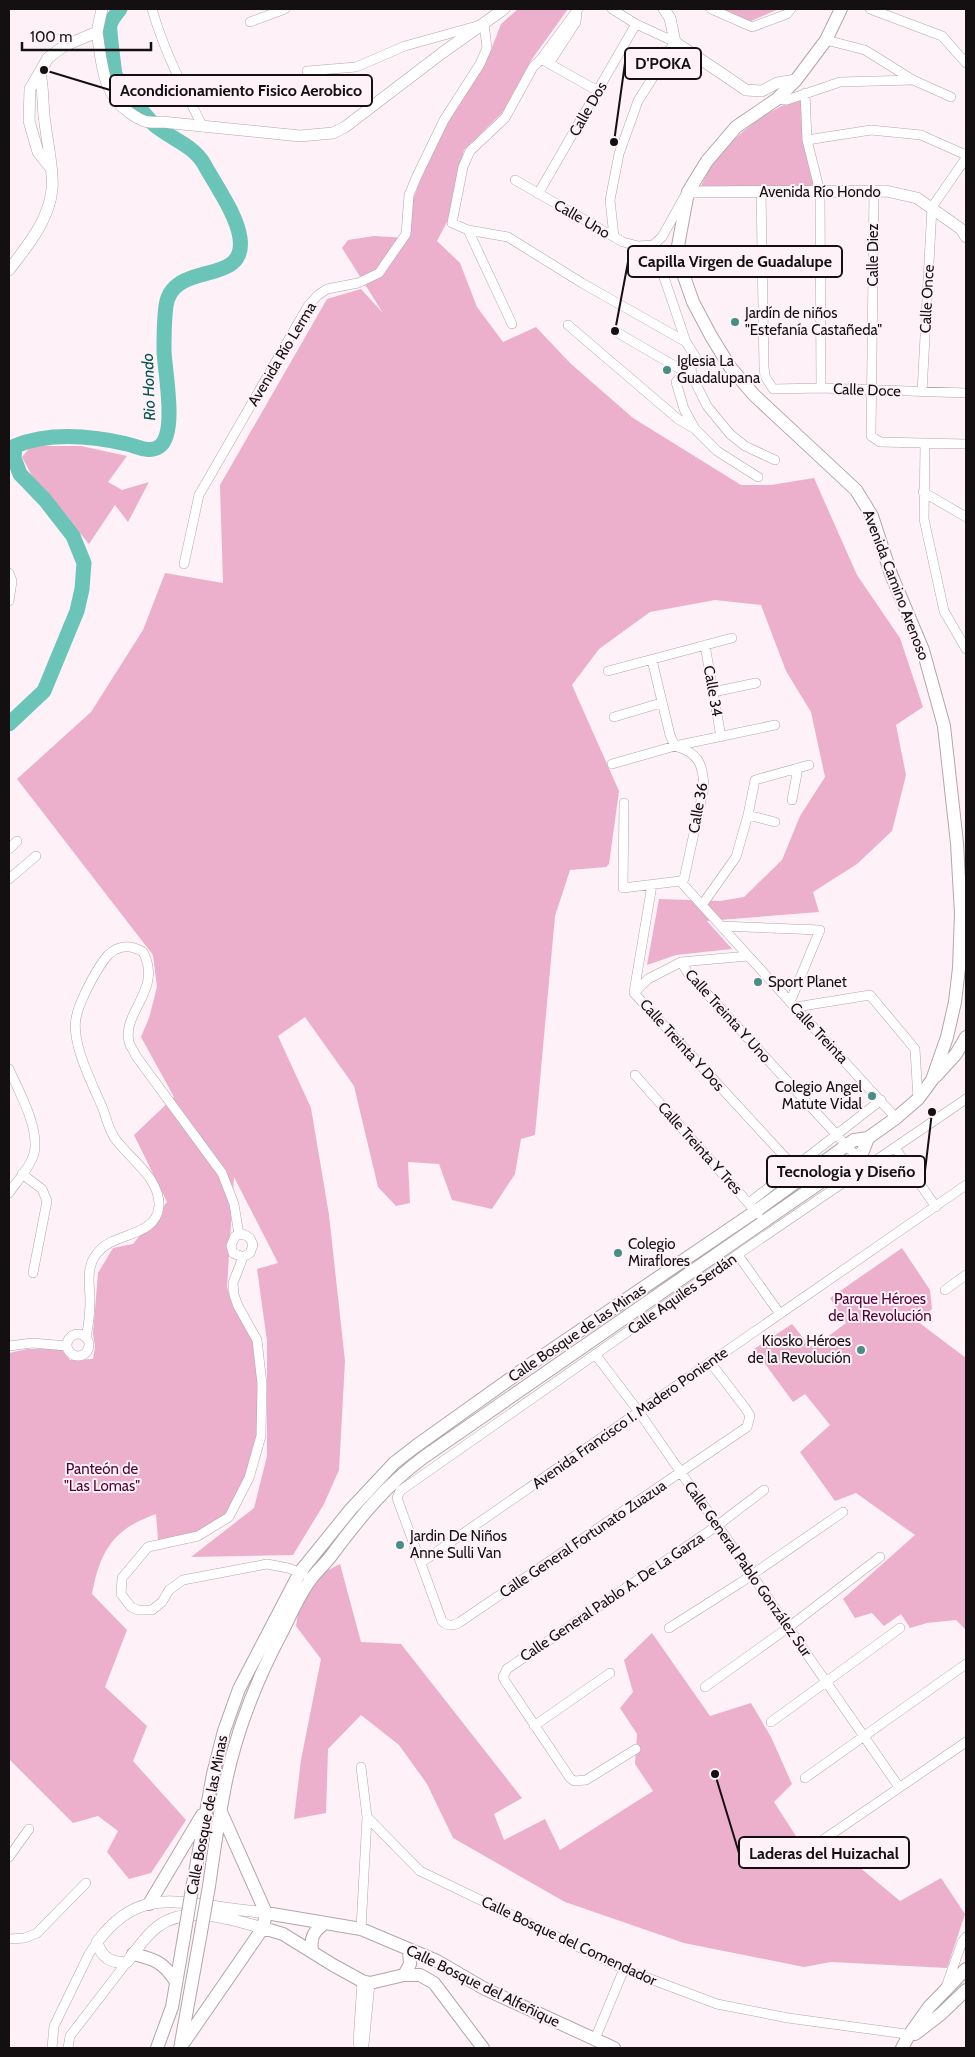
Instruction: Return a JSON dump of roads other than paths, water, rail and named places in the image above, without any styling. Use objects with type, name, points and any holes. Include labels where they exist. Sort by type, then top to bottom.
[{"type":"main road","name":"Avenida Camino Arenoso","points":[[841,9],[826,40],[796,80],[777,99],[736,128],[721,143],[688,192],[678,246],[680,264],[693,302],[706,328],[730,367],[754,395],[856,490],[872,516],[891,574],[922,650],[944,726],[957,843],[963,967],[947,1038],[932,1080],[918,1099],[868,1138]]},
{"type":"main road","points":[[932,1080],[956,1054],[966,1037]]},
{"type":"main road","name":"Calle Bosque de las Minas","points":[[157,2048],[172,2007],[207,1806],[224,1731],[239,1689],[300,1572],[350,1510],[394,1463],[798,1173],[854,1140],[868,1138],[863,1151],[857,1158],[467,1426],[402,1473],[357,1520],[330,1558],[311,1579],[266,1662],[247,1708],[231,1762],[180,2048]]},
{"type":"main road","points":[[149,1904],[207,1806]]},
{"type":"main road","points":[[180,2048],[264,1928],[266,1913],[221,1812]]},
{"type":"main road","name":"Calle Bosque del Alfeñique","points":[[266,1913],[361,1930],[437,1961],[485,1989],[614,2048]]},
{"type":"main road","points":[[312,1950],[311,1941],[313,1933],[325,1923]]},
{"type":"main road","points":[[264,1928],[283,1934],[312,1950],[333,1966],[366,1982]]},
{"type":"main road","points":[[409,1950],[410,1964],[404,1975],[420,1976],[434,1983],[483,2048]]},
{"type":"main road","points":[[130,1958],[154,1959],[167,1969],[176,1982]]},
{"type":"main road","points":[[908,2040],[929,2007],[966,1969]]},
{"type":"main road","name":"Calle Bosque del Alfeñique","points":[[366,1982],[404,1975]]},
{"type":"main road","points":[[908,2040],[966,1990]]},
{"type":"street","points":[[102,9],[97,32],[104,76],[110,94],[120,107],[145,123],[162,122],[300,136],[333,132],[345,127],[442,53],[504,9]]},
{"type":"street","points":[[152,9],[172,66],[203,127]]},
{"type":"street","points":[[250,22],[285,9]]},
{"type":"street","points":[[612,9],[636,24],[675,42],[746,90],[762,91],[777,83],[796,80]]},
{"type":"street","points":[[614,237],[610,200],[619,154],[638,101],[675,42],[670,18],[664,9]]},
{"type":"street","points":[[711,9],[752,27],[789,11]]},
{"type":"street","points":[[870,9],[942,36],[966,63]]},
{"type":"street","points":[[578,10],[576,22],[545,60],[533,67],[505,118],[470,151],[463,167],[452,224],[468,230],[508,237],[582,283],[686,342]]},
{"type":"street","points":[[307,71],[356,67],[405,46],[484,24]]},
{"type":"street","name":"Avenida Río Lerma","points":[[184,564],[199,495],[308,306],[318,295],[327,289],[358,283],[379,273],[406,234],[409,195],[417,176],[444,120],[480,64],[487,48],[484,24]]},
{"type":"street","name":"Calle Dos","points":[[538,194],[636,24]]},
{"type":"street","points":[[9,270],[32,240],[46,212],[52,188],[44,121],[44,90],[40,73],[48,58],[64,46],[97,32]]},
{"type":"street","points":[[826,40],[865,50],[913,80],[951,97]]},
{"type":"street","points":[[545,60],[598,91]]},
{"type":"street","points":[[777,99],[786,100],[840,82],[913,80]]},
{"type":"street","points":[[805,93],[807,140],[820,192],[821,388]]},
{"type":"street","points":[[807,140],[871,130],[921,134],[966,157],[932,207]]},
{"type":"street","name":"Calle Uno","points":[[515,180],[614,237],[638,246],[653,246]]},
{"type":"street","name":"Calle Diez","points":[[874,190],[871,433],[873,439],[880,442],[924,444]]},
{"type":"street","name":"Avenida Río Hondo","points":[[688,192],[886,191],[917,198],[961,229],[966,237]]},
{"type":"street","points":[[688,192],[662,236],[653,246],[686,342],[696,358],[689,374],[676,382],[684,410],[695,429],[717,451],[758,477]]},
{"type":"street","name":"Calle Doce","points":[[761,192],[764,367],[769,384],[773,389],[821,388],[966,393]]},
{"type":"street","name":"Calle Once","points":[[922,392],[932,207]]},
{"type":"street","points":[[468,230],[512,324]]},
{"type":"street","points":[[568,325],[678,420],[695,429]]},
{"type":"street","points":[[618,333],[689,374],[706,406],[730,434],[745,446],[775,460]]},
{"type":"street","points":[[966,444],[924,444],[923,492],[924,519],[944,611],[966,649]]},
{"type":"street","points":[[923,492],[966,517]]},
{"type":"street","points":[[9,573],[12,581],[9,601]]},
{"type":"street","points":[[608,671],[732,638]]},
{"type":"street","name":"Calle 34","points":[[705,646],[721,737]]},
{"type":"street","points":[[652,660],[661,703],[675,746]]},
{"type":"street","points":[[713,692],[756,683]]},
{"type":"street","points":[[614,717],[661,703]]},
{"type":"street","points":[[612,764],[675,746],[776,725]]},
{"type":"street","name":"Calle 36","points":[[675,746],[686,749],[694,755],[700,763],[704,774],[704,787],[684,879],[680,881]]},
{"type":"street","points":[[702,905],[736,857],[748,815],[754,782],[757,779],[809,765]]},
{"type":"street","points":[[792,800],[798,768]]},
{"type":"street","points":[[624,803],[623,888],[680,881]]},
{"type":"street","points":[[748,815],[775,822]]},
{"type":"street","points":[[9,849],[17,842]]},
{"type":"street","points":[[9,879],[36,856]]},
{"type":"street","name":"Calle Treinta","points":[[680,881],[896,1118]]},
{"type":"street","points":[[634,993],[652,884]]},
{"type":"street","points":[[721,926],[820,930],[793,1005],[870,995],[915,1049],[918,1099]]},
{"type":"street","points":[[86,1337],[81,1334],[72,1335],[68,1340],[67,1346],[71,1354],[80,1356],[85,1354],[90,1346],[86,1337],[90,1318],[90,1265],[101,1249],[108,1243],[145,1228],[153,1220],[159,1207],[157,1192],[146,1174],[114,1136],[84,1062],[77,1038],[76,1019],[86,992],[104,960],[112,951],[121,947],[128,946],[143,952],[149,971],[148,983],[129,1028],[129,1042],[136,1056],[222,1173],[234,1204],[239,1235]]},
{"type":"street","name":"Calle Treinta Y Dos","points":[[748,956],[681,962],[648,979],[634,993],[798,1173],[810,1191]]},
{"type":"street","name":"Calle Treinta Y Uno","points":[[681,962],[688,973],[857,1158]]},
{"type":"street","points":[[9,1069],[29,1116],[35,1137],[34,1154],[9,1193]]},
{"type":"street","name":"Calle Treinta Y Tres","points":[[635,1075],[765,1221]]},
{"type":"street","name":"Calle Aquiles Serdán","points":[[422,1562],[397,1498],[400,1491],[595,1354],[966,1099]]},
{"type":"street","points":[[798,1173],[837,1135],[881,1100]]},
{"type":"street","points":[[895,1148],[936,1206]]},
{"type":"street","points":[[22,1174],[42,1189],[47,1201],[33,1273]]},
{"type":"street","name":"Avenida Francisco I. Madero Poniente","points":[[422,1562],[966,1185]]},
{"type":"street","points":[[239,1235],[247,1235],[253,1241],[253,1249],[247,1256],[243,1257],[236,1255],[231,1249],[233,1239],[239,1235]]},
{"type":"street","points":[[738,1255],[780,1314]]},
{"type":"street","points":[[243,1257],[233,1283],[234,1295],[257,1340],[262,1384],[261,1436],[249,1478],[229,1517],[198,1536],[148,1547],[122,1578],[121,1594],[130,1607],[138,1610],[152,1610],[162,1602],[169,1590],[183,1580],[267,1564],[300,1572],[311,1579]]},
{"type":"street","points":[[945,1290],[966,1276]]},
{"type":"street","points":[[9,1346],[32,1343],[67,1346]]},
{"type":"street","name":"Calle General Pablo González Sur","points":[[595,1354],[640,1412],[899,1787]]},
{"type":"street","name":"Calle General Fortunato Zuazua","points":[[422,1562],[442,1621],[446,1625],[453,1626],[681,1473],[747,1427],[750,1416],[710,1362]]},
{"type":"street","name":"Calle General Pablo A. De La Garza","points":[[534,1726],[503,1677],[508,1669],[718,1524],[764,1490]]},
{"type":"street","points":[[669,1628],[844,1512]]},
{"type":"street","points":[[705,1687],[789,1627],[880,1557]]},
{"type":"street","points":[[771,1722],[900,1628]]},
{"type":"street","points":[[805,1778],[966,1664]]},
{"type":"street","points":[[610,1673],[534,1726],[574,1781],[586,1780],[636,1749]]},
{"type":"street","points":[[817,1844],[966,1742]]},
{"type":"street","points":[[361,1930],[367,1817],[362,1767]]},
{"type":"street","name":"Calle Bosque del Comendador","points":[[367,1817],[420,1871],[624,1969],[717,2004],[908,2040]]},
{"type":"street","points":[[9,1857],[29,1829]]},
{"type":"street","points":[[9,1948],[10,1939],[25,1938],[37,1933],[86,1883]]},
{"type":"street","name":"Calle Bosque del Alfeñique","points":[[97,1942],[111,1925],[149,1904],[173,1900],[266,1913]]},
{"type":"street","points":[[68,2048],[70,2036],[130,1958],[155,1928],[171,1918],[190,1914],[222,1918],[264,1928]]},
{"type":"street","points":[[956,1999],[946,1989],[962,1942],[966,1937]]},
{"type":"street","points":[[97,1942],[99,1950],[110,1961],[130,1958]]},
{"type":"street","points":[[52,2048],[54,2026],[89,1954],[97,1942]]},
{"type":"street","points":[[594,2039],[624,1969]]},
{"type":"street","points":[[360,2048],[358,2043],[366,1982]]},
{"type":"waterway","name":"Rio Hondo","points":[[9,724],[44,691],[77,611],[82,589],[84,563],[73,536],[45,500],[20,474],[14,458],[15,446],[56,437],[85,437],[114,441],[144,449],[160,446],[165,439],[169,416],[164,334],[166,306],[171,292],[181,283],[221,269],[232,263],[239,253],[240,238],[235,220],[200,158],[195,152],[153,124],[127,93],[115,74],[110,25],[120,9]]},
{"type":"place","name":"Acondicionamiento Fisico Aerobico","points":[[44,70]]},
{"type":"place","name":"D'POKA","points":[[614,142]]},
{"type":"place","name":"Jardín de niños \"Estefanía Castañeda\"","points":[[735,322]]},
{"type":"place","name":"Capilla Virgen de Guadalupe","points":[[615,331]]},
{"type":"place","name":"Iglesia La Guadalupana","points":[[667,370]]},
{"type":"place","name":"Sport Planet","points":[[758,982]]},
{"type":"place","name":"Colegio Angel Matute Vidal","points":[[872,1096]]},
{"type":"place","name":"Tecnologia y Diseño","points":[[932,1112]]},
{"type":"place","name":"Colegio Miraflores","points":[[618,1253]]},
{"type":"place","name":"Kiosko Héroes de la Revolución","points":[[861,1350]]},
{"type":"place","name":"Jardin De Niños Anne Sulli Van","points":[[400,1545]]},
{"type":"place","name":"Laderas del Huizachal","points":[[715,1774]]},
{"type":"park label","name":"Parque Héroes de la Revolución","points":[[880,1308]]},
{"type":"park label","name":"Panteón de \"Las Lomas\"","points":[[102,1478]]}]
